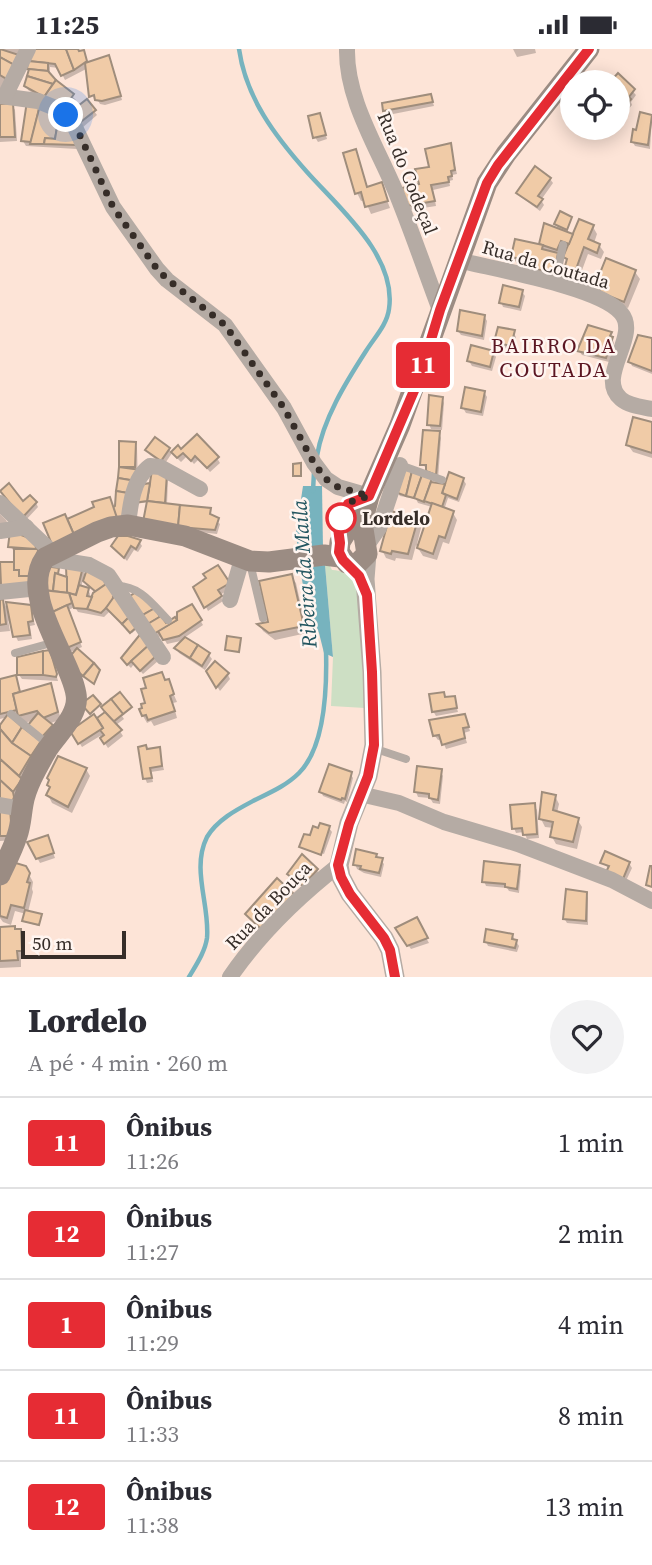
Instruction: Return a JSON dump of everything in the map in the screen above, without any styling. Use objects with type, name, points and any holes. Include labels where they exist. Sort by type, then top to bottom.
[{"type":"main road","points":[[339,550],[369,496],[419,379],[440,310],[491,175],[589,49]]},
{"type":"main road","points":[[367,547],[362,523],[369,496]]},
{"type":"main road","points":[[0,872],[18,833],[27,791],[50,746],[74,712],[77,699],[43,612],[39,588],[41,566],[49,555],[104,530],[128,525],[185,536],[246,560],[285,560],[339,550],[357,535],[367,547]]},
{"type":"street","points":[[28,49],[3,96],[46,103],[71,119],[113,207],[138,244],[167,279],[225,325],[269,386],[326,479],[338,487],[369,496]]},
{"type":"street","name":"Rua do Codeçal","points":[[347,49],[353,92],[396,191],[440,310]]},
{"type":"street","name":"Rua da Coutada","points":[[458,260],[555,284],[613,305],[622,313],[626,328],[615,367],[615,389],[625,402],[652,409]]},
{"type":"street","points":[[395,977],[390,950],[384,938],[350,894],[338,865],[368,776],[373,748],[367,547],[378,531],[400,465]]},
{"type":"street","points":[[128,525],[132,498],[142,475],[150,467],[158,466],[200,489]]},
{"type":"street","points":[[0,503],[26,527],[49,555],[93,566],[105,572],[163,657]]},
{"type":"street","points":[[0,531],[26,527]]},
{"type":"street","points":[[339,550],[359,576],[367,595]]},
{"type":"street","points":[[230,600],[246,560]]},
{"type":"street","points":[[0,591],[39,588]]},
{"type":"street","points":[[360,794],[400,803],[444,822],[514,842],[612,880],[652,901]]},
{"type":"street","points":[[0,805],[22,809]]},
{"type":"street","name":"Rua da Bouça","points":[[230,977],[283,915],[338,865]]},
{"type":"lane","points":[[555,284],[564,244]]},
{"type":"lane","points":[[400,465],[442,480]]},
{"type":"lane","points":[[246,560],[263,618]]},
{"type":"lane","points":[[115,583],[140,592],[168,620]]},
{"type":"lane","points":[[15,653],[55,642]]},
{"type":"lane","points":[[11,714],[50,746]]},
{"type":"lane","points":[[373,748],[406,759]]},
{"type":"green space","points":[[325,565],[346,574],[357,584],[365,708],[331,706],[333,657]]},
{"type":"water","points":[[303,486],[322,486],[323,549],[298,553],[296,532]]},
{"type":"water","points":[[325,565],[333,657],[324,653],[319,633],[308,615],[300,568]]},
{"type":"building","points":[[0,49],[19,55],[14,65],[0,57]]},
{"type":"building","points":[[33,49],[66,49],[74,70],[61,76],[55,64],[28,61]]},
{"type":"building","points":[[66,49],[84,50],[87,61],[74,70]]},
{"type":"building","points":[[109,55],[121,96],[95,100],[94,95],[89,97],[85,63]]},
{"type":"building","points":[[0,57],[18,67],[10,81],[0,75]]},
{"type":"building","points":[[28,61],[48,63],[48,71],[27,69]]},
{"type":"building","points":[[29,69],[48,71],[56,80],[53,84],[27,76]]},
{"type":"building","points":[[27,76],[53,84],[44,97],[24,86]]},
{"type":"building","points":[[56,80],[74,94],[62,111],[44,97]]},
{"type":"building","points":[[431,94],[433,102],[383,111],[382,103]]},
{"type":"building","points":[[87,99],[96,110],[78,124],[69,113]]},
{"type":"building","points":[[27,101],[40,105],[31,142],[21,141]]},
{"type":"building","points":[[13,103],[15,137],[0,137],[0,104]]},
{"type":"building","points":[[40,105],[59,116],[55,139],[45,138],[44,144],[30,144]]},
{"type":"building","points":[[640,112],[652,115],[648,145],[631,142]]},
{"type":"building","points":[[320,113],[326,135],[313,138],[308,116]]},
{"type":"building","points":[[59,116],[71,124],[76,145],[44,144],[45,138],[55,139]]},
{"type":"building","points":[[451,143],[455,170],[451,171],[452,176],[448,177],[449,182],[431,185],[435,201],[406,206],[402,188],[419,184],[415,169],[429,167],[425,149]]},
{"type":"building","points":[[356,149],[367,187],[382,182],[388,201],[365,207],[361,192],[355,194],[343,153]]},
{"type":"building","points":[[535,166],[551,178],[538,196],[543,199],[537,207],[516,193]]},
{"type":"building","points":[[560,211],[572,217],[567,230],[554,224]]},
{"type":"building","points":[[579,219],[594,225],[588,239],[600,244],[597,253],[584,247],[571,283],[561,279],[567,259],[563,257]]},
{"type":"building","points":[[544,223],[573,234],[569,244],[561,241],[557,250],[539,244]]},
{"type":"building","points":[[515,239],[543,245],[542,249],[558,253],[553,278],[544,276],[545,271],[535,269],[537,262],[511,257]]},
{"type":"building","points":[[606,258],[636,270],[624,302],[599,292],[604,281],[598,278]]},
{"type":"building","points":[[503,285],[523,290],[519,307],[499,303]]},
{"type":"building","points":[[460,310],[485,315],[482,336],[457,331]]},
{"type":"building","points":[[588,325],[612,332],[606,358],[577,351]]},
{"type":"building","points":[[498,327],[515,330],[511,346],[494,342]]},
{"type":"building","points":[[638,335],[652,338],[652,371],[628,362]]},
{"type":"building","points":[[471,345],[494,351],[490,367],[467,361]]},
{"type":"building","points":[[465,387],[485,391],[481,412],[461,408]]},
{"type":"building","points":[[429,395],[443,397],[440,426],[427,425]]},
{"type":"building","points":[[633,417],[652,422],[652,453],[626,445]]},
{"type":"building","points":[[423,430],[440,431],[436,475],[426,471],[426,465],[420,465]]},
{"type":"building","points":[[197,434],[219,457],[207,468],[195,456],[191,461],[183,453],[177,458],[171,452],[178,445],[181,449]]},
{"type":"building","points":[[155,437],[170,448],[161,461],[145,450]]},
{"type":"building","points":[[119,441],[136,442],[135,467],[119,467]]},
{"type":"building","points":[[301,463],[301,476],[293,476],[293,464]]},
{"type":"building","points":[[119,467],[141,470],[136,481],[118,478]]},
{"type":"building","points":[[403,468],[412,471],[406,496],[395,492]]},
{"type":"building","points":[[152,470],[167,473],[165,503],[147,501]]},
{"type":"building","points":[[412,471],[422,475],[414,498],[406,496]]},
{"type":"building","points":[[449,472],[464,478],[457,499],[442,493]]},
{"type":"building","points":[[422,475],[432,478],[424,502],[414,498]]},
{"type":"building","points":[[118,478],[136,481],[128,493],[116,491]]},
{"type":"building","points":[[431,482],[445,484],[442,493],[446,495],[442,507],[424,501]]},
{"type":"building","points":[[9,483],[23,501],[30,495],[37,502],[22,518],[0,491]]},
{"type":"building","points":[[150,483],[147,501],[133,503],[139,485]]},
{"type":"building","points":[[116,491],[128,493],[126,518],[118,521],[112,508],[115,506]]},
{"type":"building","points":[[110,497],[118,521],[75,537],[67,519],[94,507],[92,502]]},
{"type":"building","points":[[147,501],[180,505],[178,527],[143,522]]},
{"type":"building","points":[[432,503],[454,511],[445,538],[439,536],[433,554],[417,548]]},
{"type":"building","points":[[180,505],[211,508],[210,514],[219,518],[215,530],[178,527]]},
{"type":"building","points":[[391,511],[418,519],[408,554],[380,551]]},
{"type":"building","points":[[65,514],[75,537],[53,547],[43,523]]},
{"type":"building","points":[[10,531],[35,540],[36,549],[8,547]]},
{"type":"building","points":[[118,536],[141,540],[136,549],[131,546],[124,558],[111,546]]},
{"type":"building","points":[[14,549],[38,549],[36,576],[19,576],[19,570],[14,570]]},
{"type":"building","points":[[0,562],[14,562],[14,570],[19,570],[19,576],[36,576],[35,585],[1,585]]},
{"type":"building","points":[[218,565],[230,583],[218,590],[222,596],[204,608],[193,587],[206,578],[203,574]]},
{"type":"building","points":[[45,566],[59,568],[58,574],[55,573],[53,591],[42,590]]},
{"type":"building","points":[[66,566],[83,567],[76,595],[67,593]]},
{"type":"building","points":[[88,566],[112,580],[96,592],[83,581]]},
{"type":"building","points":[[55,573],[67,577],[67,593],[53,591]]},
{"type":"building","points":[[292,574],[304,626],[269,633],[257,624],[268,622],[259,581]]},
{"type":"building","points":[[112,580],[118,591],[113,597],[115,599],[101,613],[87,609],[93,593]]},
{"type":"building","points":[[79,585],[89,588],[87,596],[92,597],[87,609],[74,608],[69,593],[76,595]]},
{"type":"building","points":[[42,590],[69,593],[72,603],[46,615]]},
{"type":"building","points":[[118,591],[132,614],[122,624],[106,608]]},
{"type":"building","points":[[136,592],[155,608],[141,616],[127,598]]},
{"type":"building","points":[[3,599],[6,624],[0,625],[0,600]]},
{"type":"building","points":[[6,602],[31,605],[33,621],[28,622],[30,635],[13,637]]},
{"type":"building","points":[[192,604],[202,620],[179,636],[163,640],[158,631],[177,620],[177,612]]},
{"type":"building","points":[[67,605],[81,642],[62,650],[46,615]]},
{"type":"building","points":[[155,608],[160,617],[146,625],[141,616]]},
{"type":"building","points":[[132,614],[139,625],[130,633],[122,624]]},
{"type":"building","points":[[161,616],[166,623],[175,617],[177,620],[152,635],[146,625]]},
{"type":"building","points":[[142,632],[150,644],[127,665],[121,658]]},
{"type":"building","points":[[227,636],[241,638],[239,652],[225,650]]},
{"type":"building","points":[[185,637],[198,645],[190,658],[174,648]]},
{"type":"building","points":[[150,644],[157,655],[140,671],[131,661]]},
{"type":"building","points":[[198,645],[210,653],[202,666],[190,658]]},
{"type":"building","points":[[77,648],[94,663],[83,676],[66,661]]},
{"type":"building","points":[[50,650],[56,677],[43,675],[43,651]]},
{"type":"building","points":[[43,651],[43,675],[17,675],[17,657]]},
{"type":"building","points":[[215,661],[229,673],[216,688],[206,671]]},
{"type":"building","points":[[94,663],[100,670],[94,684],[83,676]]},
{"type":"building","points":[[162,672],[165,680],[169,679],[174,694],[170,696],[175,711],[148,720],[146,715],[142,716],[139,709],[142,708],[141,704],[145,703],[141,689],[146,688],[143,678]]},
{"type":"building","points":[[16,675],[20,692],[13,694],[17,710],[0,714],[0,679]]},
{"type":"building","points":[[51,683],[58,712],[43,718],[37,711],[18,716],[13,694]]},
{"type":"building","points":[[120,692],[132,707],[123,714],[111,699]]},
{"type":"building","points":[[444,692],[445,697],[455,696],[457,708],[432,712],[429,694]]},
{"type":"building","points":[[93,695],[101,704],[90,714],[81,704]]},
{"type":"building","points":[[111,699],[123,714],[113,722],[101,707]]},
{"type":"building","points":[[105,712],[122,730],[104,744],[100,738],[104,735],[100,730],[103,728],[97,718]]},
{"type":"building","points":[[38,713],[53,725],[42,737],[28,725]]},
{"type":"building","points":[[8,714],[22,727],[12,743],[0,729]]},
{"type":"building","points":[[94,714],[103,728],[78,744],[70,731]]},
{"type":"building","points":[[465,714],[469,727],[463,728],[465,738],[442,745],[439,735],[433,736],[429,720]]},
{"type":"building","points":[[22,727],[41,741],[31,756],[12,743]]},
{"type":"building","points":[[0,729],[12,743],[31,756],[19,776],[0,759]]},
{"type":"building","points":[[146,745],[147,749],[160,747],[162,766],[150,768],[152,778],[143,779],[138,747]]},
{"type":"building","points":[[58,756],[87,768],[68,807],[46,795],[50,787],[47,785],[47,778]]},
{"type":"building","points":[[0,759],[22,779],[13,792],[0,780]]},
{"type":"building","points":[[329,764],[352,772],[345,799],[319,792]]},
{"type":"building","points":[[417,766],[442,769],[438,800],[429,798],[429,794],[414,792]]},
{"type":"building","points":[[0,780],[13,792],[11,805],[0,802]]},
{"type":"building","points":[[542,792],[556,795],[553,810],[579,818],[573,842],[550,837],[553,822],[539,819]]},
{"type":"building","points":[[535,803],[537,834],[523,835],[522,828],[512,829],[510,805]]},
{"type":"building","points":[[0,808],[10,808],[12,836],[0,836]]},
{"type":"building","points":[[320,823],[330,826],[321,855],[299,847],[304,834],[310,835],[313,826],[318,828]]},
{"type":"building","points":[[48,835],[54,853],[36,859],[27,842]]},
{"type":"building","points":[[356,849],[383,858],[379,873],[353,865]]},
{"type":"building","points":[[605,851],[630,862],[623,879],[606,872],[609,866],[600,863]]},
{"type":"building","points":[[302,854],[318,869],[303,886],[287,874]]},
{"type":"building","points":[[9,861],[26,866],[30,873],[27,882],[30,883],[24,908],[11,905],[7,918],[0,916],[0,883]]},
{"type":"building","points":[[484,861],[520,865],[517,889],[505,887],[505,884],[482,882]]},
{"type":"building","points":[[652,866],[652,887],[646,885]]},
{"type":"building","points":[[277,878],[295,895],[263,931],[245,914]]},
{"type":"building","points":[[566,889],[587,892],[586,921],[563,919]]},
{"type":"building","points":[[25,910],[42,914],[39,925],[22,921]]},
{"type":"building","points":[[417,917],[428,938],[407,946],[395,928]]},
{"type":"building","points":[[15,926],[15,929],[21,929],[22,951],[17,951],[18,960],[0,961],[0,927]]},
{"type":"building","points":[[486,929],[513,934],[512,939],[517,940],[515,948],[484,942]]},
{"type":"waterway","name":"Ribeira da Maíla","points":[[239,49],[248,84],[273,130],[363,234],[384,270],[389,289],[386,320],[336,401],[324,428],[317,456]]},
{"type":"waterway","name":"Ribeira da Maíla","points":[[313,491],[314,472]]},
{"type":"waterway","name":"Ribeira da Maíla","points":[[189,977],[207,938],[201,874],[207,837],[227,816],[289,782],[308,761],[320,732],[323,715],[326,650]]},
{"type":"bus line","name":"11","points":[[395,977],[390,950],[384,938],[350,894],[338,865],[349,824],[372,760],[374,709],[367,595],[359,576],[340,557],[338,528],[348,504],[369,496],[400,425],[419,379],[440,310],[491,175],[589,49]]},
{"type":"place","name":"Lordelo","points":[[341,518]]},
{"type":"district","name":"BAIRRO DA COUTADA","points":[[554,357]]},
{"type":"route","points":[[66,115],[77,129],[113,207],[157,269],[209,310],[238,341],[284,408],[314,463],[326,479],[348,491],[369,496],[350,502],[341,518]]}]
